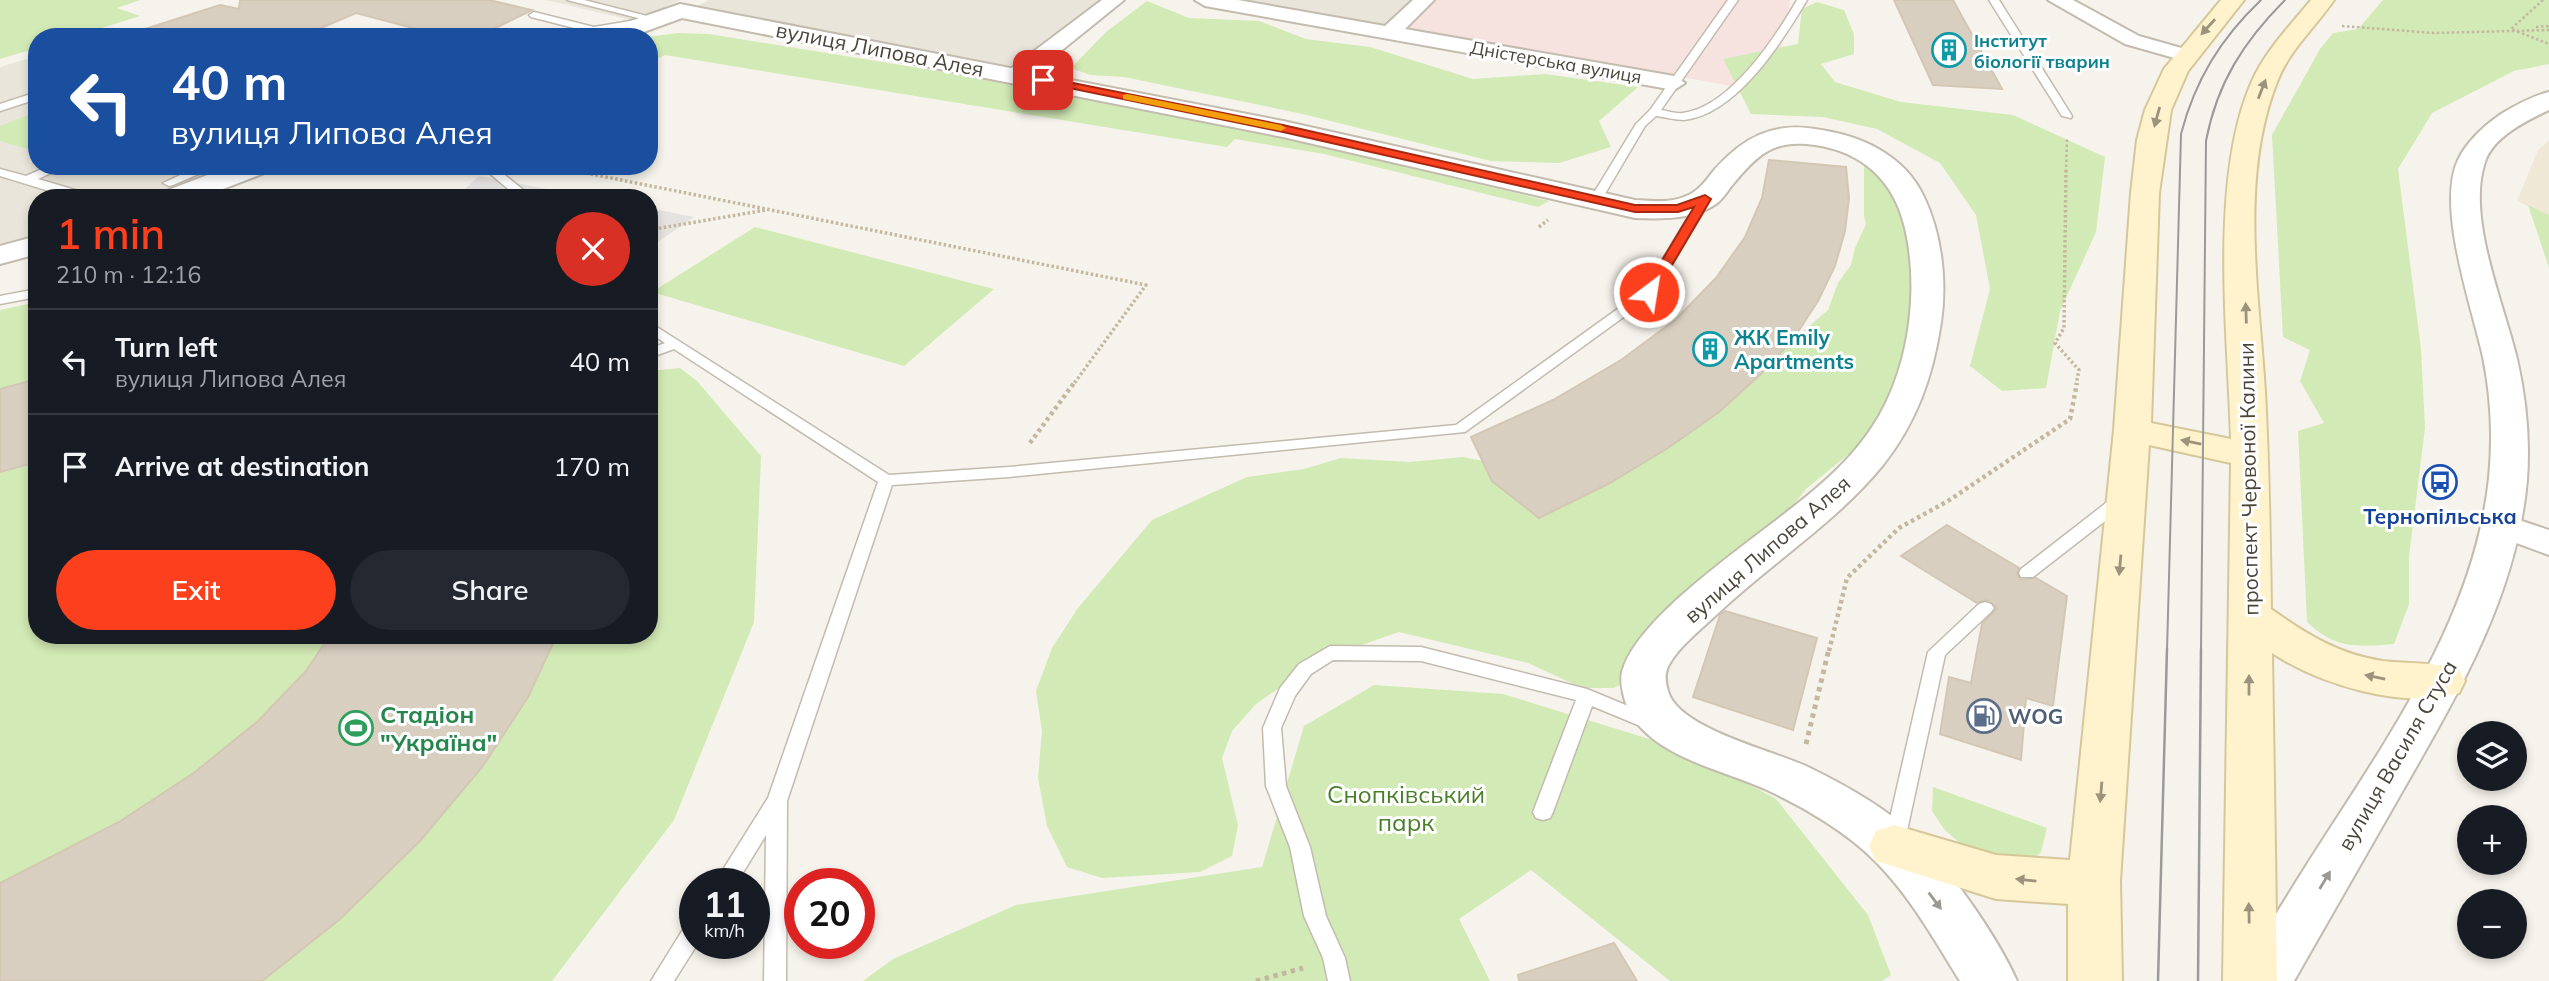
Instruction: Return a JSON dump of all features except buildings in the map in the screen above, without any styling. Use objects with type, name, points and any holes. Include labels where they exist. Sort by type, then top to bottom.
[{"type":"main road","points":[[2094,966],[2094,881],[2132,430],[2145,193],[2151,139],[2158,110],[2185,55],[2233,0]]},
{"type":"main road","name":"проспект Червоної Калини","points":[[2250,981],[2250,455],[2240,212],[2247,145],[2265,80],[2286,45],[2330,13]]},
{"type":"main road","points":[[2132,430],[2250,455]]},
{"type":"main road","points":[[2249,615],[2294,649],[2340,670],[2387,680],[2443,681]]},
{"type":"main road","points":[[1894,846],[1996,877],[2051,883],[2094,881]]},
{"type":"street","points":[[1017,75],[1114,0]]},
{"type":"street","name":"Дністерська вулиця","points":[[1205,0],[1674,83]]},
{"type":"street","points":[[1389,33],[1424,0]]},
{"type":"street","points":[[2058,0],[2132,40],[2185,55]]},
{"type":"street","points":[[631,28],[679,10]]},
{"type":"street","name":"вулиця Липова Алея","points":[[679,10],[1283,128],[1635,209],[1678,209],[1705,199],[1748,150],[1766,138],[1809,136],[1852,146],[1869,153],[1889,169],[1906,190],[1920,220],[1928,274],[1924,335],[1904,407],[1884,439],[1848,483],[1696,608],[1654,651],[1643,678],[1649,701],[1664,721],[1687,740],[1786,777],[1894,846],[1954,926],[1990,981]]},
{"type":"street","name":"вулиця Василя Стуса","points":[[2265,981],[2443,681],[2479,601],[2504,526],[2509,428],[2501,362],[2469,226],[2465,182],[2471,161],[2497,131],[2549,100]]},
{"type":"street","points":[[175,189],[225,175]]},
{"type":"street","points":[[0,256],[28,248]]},
{"type":"street","points":[[2504,526],[2549,543]]},
{"type":"lane","points":[[572,0],[679,10]]},
{"type":"lane","points":[[1674,83],[1733,0]]},
{"type":"lane","name":"Дністерська вулиця","points":[[1674,83],[1654,112],[1683,117],[1703,110],[1731,91],[1761,62],[1802,0]]},
{"type":"lane","points":[[1994,0],[2067,116]]},
{"type":"lane","points":[[602,28],[679,10]]},
{"type":"lane","points":[[534,15],[586,28]]},
{"type":"lane","points":[[0,108],[28,98]]},
{"type":"lane","points":[[1595,201],[1641,124],[1654,112]]},
{"type":"lane","points":[[0,172],[57,189]]},
{"type":"lane","points":[[26,180],[38,175]]},
{"type":"lane","points":[[173,189],[196,175]]},
{"type":"lane","points":[[498,175],[516,189]]},
{"type":"lane","points":[[658,332],[886,480],[1009,472],[1460,429],[1649,292],[1705,199]]},
{"type":"lane","points":[[0,300],[28,295]]},
{"type":"lane","points":[[658,350],[676,343]]},
{"type":"lane","points":[[734,868],[777,801],[886,480]]},
{"type":"lane","points":[[2027,573],[2125,497]]},
{"type":"lane","points":[[1894,846],[1937,652],[1985,608]]},
{"type":"lane","points":[[1339,981],[1334,958],[1315,916],[1300,847],[1276,786],[1272,729],[1287,693],[1305,669],[1330,653],[1421,654],[1587,696],[1687,740]]},
{"type":"lane","points":[[1543,812],[1587,696]]},
{"type":"lane","points":[[775,981],[777,801]]},
{"type":"lane","points":[[662,981],[679,955]]},
{"type":"path","points":[[2511,29],[2543,0]]},
{"type":"path","points":[[2330,13],[2434,33],[2549,28]]},
{"type":"path","points":[[2511,29],[2549,44]]},
{"type":"path","points":[[1786,777],[1804,752],[1847,578],[1899,527],[1948,501],[2070,419],[2079,370],[2055,343],[2064,328],[2067,116]]},
{"type":"path","points":[[597,175],[1146,285],[1009,472]]},
{"type":"path","points":[[658,228],[770,209]]},
{"type":"path","points":[[1256,981],[1334,958]]},
{"type":"shaded area","points":[[546,0],[680,0],[635,21]]},
{"type":"shaded area","points":[[709,0],[1105,0],[1013,68],[695,7]]},
{"type":"shaded area","points":[[1230,0],[1414,0],[1386,27]]},
{"type":"shaded area","points":[[1436,0],[1790,0],[1772,93],[1408,29]]},
{"type":"shaded area","points":[[28,59],[28,175],[209,175],[172,189],[28,189],[28,238],[0,246],[0,67]]},
{"type":"shaded area","points":[[2549,140],[2549,216],[2517,201],[2538,150]]},
{"type":"shaded area","points":[[479,176],[547,189],[465,189]]},
{"type":"shaded area","points":[[658,210],[694,217],[658,242]]},
{"type":"green space","points":[[0,0],[140,0],[117,8],[140,16],[102,28],[28,28],[28,51],[0,59]]},
{"type":"green space","points":[[2383,0],[2549,0],[2549,64],[2514,71],[2432,113],[2398,169],[2421,349],[2425,428],[2409,557],[2409,604],[2394,644],[2368,646],[2337,642],[2307,622],[2298,431],[2324,423],[2300,381],[2310,350],[2283,337],[2272,135],[2320,49],[2333,33],[2358,29]]},
{"type":"green space","points":[[1147,1],[1189,18],[1259,21],[1306,39],[1370,47],[1473,79],[1545,74],[1638,87],[1599,121],[1611,147],[1559,163],[1491,161],[1303,114],[1124,77],[1090,75],[1071,68],[1106,32]]},
{"type":"green space","points":[[1817,2],[1844,10],[1854,34],[1854,54],[1821,64],[1835,82],[1901,102],[2013,115],[2105,157],[2096,232],[2060,311],[2046,388],[2002,391],[1970,366],[1990,289],[1976,215],[1940,163],[1877,129],[1823,117],[1751,114],[1723,59],[1798,44],[1802,9]]},
{"type":"green space","points":[[709,34],[981,78],[1301,142],[1549,201],[1538,207],[1324,154],[1235,139],[1227,147],[665,55],[658,58],[658,36]]},
{"type":"green space","points":[[28,115],[28,149],[0,141],[0,126]]},
{"type":"green space","points":[[1864,153],[1897,185],[1921,290],[1895,395],[1871,428],[1868,438],[1806,489],[1784,517],[1631,678],[1614,688],[1582,688],[1528,663],[1399,632],[1350,649],[1302,672],[1256,704],[1232,731],[1222,758],[1238,825],[1232,856],[1200,872],[1102,878],[1067,867],[1047,826],[1038,778],[1042,731],[1036,691],[1052,648],[1078,608],[1152,520],[1247,477],[1304,469],[1341,458],[1409,462],[1463,457],[1502,465],[1764,365],[1828,310],[1838,283],[1851,265],[1866,224]]},
{"type":"green space","points":[[2528,205],[2549,215],[2549,268]]},
{"type":"green space","points":[[755,227],[994,289],[904,366],[658,294],[658,288]]},
{"type":"green space","name":"Стадіон \"Україна\"","points":[[28,304],[28,644],[658,644],[658,370],[680,368],[697,381],[761,456],[754,622],[674,820],[552,981],[0,981],[0,310]]},
{"type":"green space","name":"Снопківський парк","points":[[1374,685],[1503,694],[1685,750],[1776,799],[1868,915],[1891,975],[1882,981],[1670,981],[1531,870],[1459,919],[1490,981],[863,981],[893,959],[1016,905],[1262,867],[1304,726]]},
{"type":"green space","points":[[1933,787],[2047,828],[2041,852],[2034,859],[2019,864],[1962,845],[1944,829],[1932,811]]},
{"type":"tram line","points":[[2167,651],[2181,134],[2194,96],[2211,61],[2234,29],[2261,0]]},
{"type":"tram line","points":[[2201,651],[2206,141],[2217,100],[2234,64],[2257,31],[2285,0]]},
{"type":"tram line","points":[[2158,981],[2167,649]]},
{"type":"tram line","points":[[2198,981],[2201,649]]},
{"type":"slow traffic","points":[[1127,97],[1281,128]]},
{"type":"place","name":"Інститут біології тварин","points":[[1949,50]]},
{"type":"place","name":"ЖК Emily Apartments","points":[[1710,349]]},
{"type":"place","name":"Тернопільська","points":[[2440,482]]},
{"type":"place","name":"WOG","points":[[1984,716]]},
{"type":"place","name":"Стадіон \"Україна\"","points":[[356,728]]},
{"type":"route","points":[[1043,80],[1283,128],[1635,209],[1678,209],[1705,199],[1649,292]]}]
